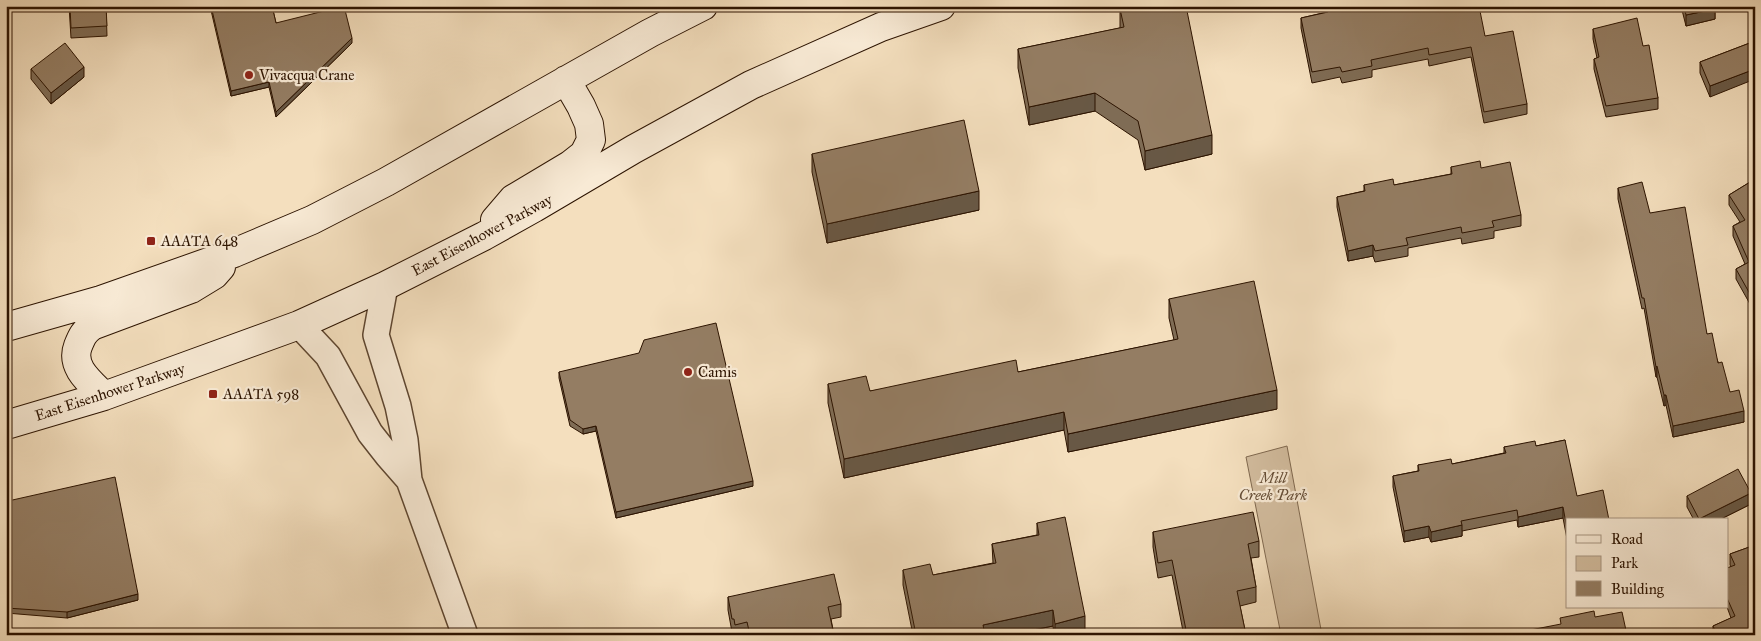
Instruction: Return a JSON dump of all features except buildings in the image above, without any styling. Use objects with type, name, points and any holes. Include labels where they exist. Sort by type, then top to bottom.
[{"type":"main road","name":"East Eisenhower Parkway","points":[[6,425],[104,396],[299,325],[385,286],[484,236],[634,149],[751,85],[881,27],[941,6]]},
{"type":"main road","points":[[6,327],[101,300],[234,253],[312,220],[378,186],[693,10]]},
{"type":"main road","points":[[484,236],[498,214],[513,199],[570,165],[584,154],[591,140],[589,124],[566,80]]},
{"type":"main road","points":[[104,396],[77,365],[76,353],[83,333],[92,326],[191,289],[214,275],[234,253]]},
{"type":"street","points":[[385,286],[376,334],[398,406],[405,440],[409,480],[465,635]]},
{"type":"street","points":[[299,325],[328,356],[370,432],[409,480]]},
{"type":"green space","name":"Mill Creek Park","points":[[1287,446],[1322,635],[1281,635],[1246,457]]},
{"type":"place","name":"Vivacqua Crane","points":[[249,75]]},
{"type":"place","name":"AAATA 648","points":[[151,241]]},
{"type":"place","name":"Camis","points":[[688,372]]},
{"type":"place","name":"AAATA 598","points":[[213,394]]}]
